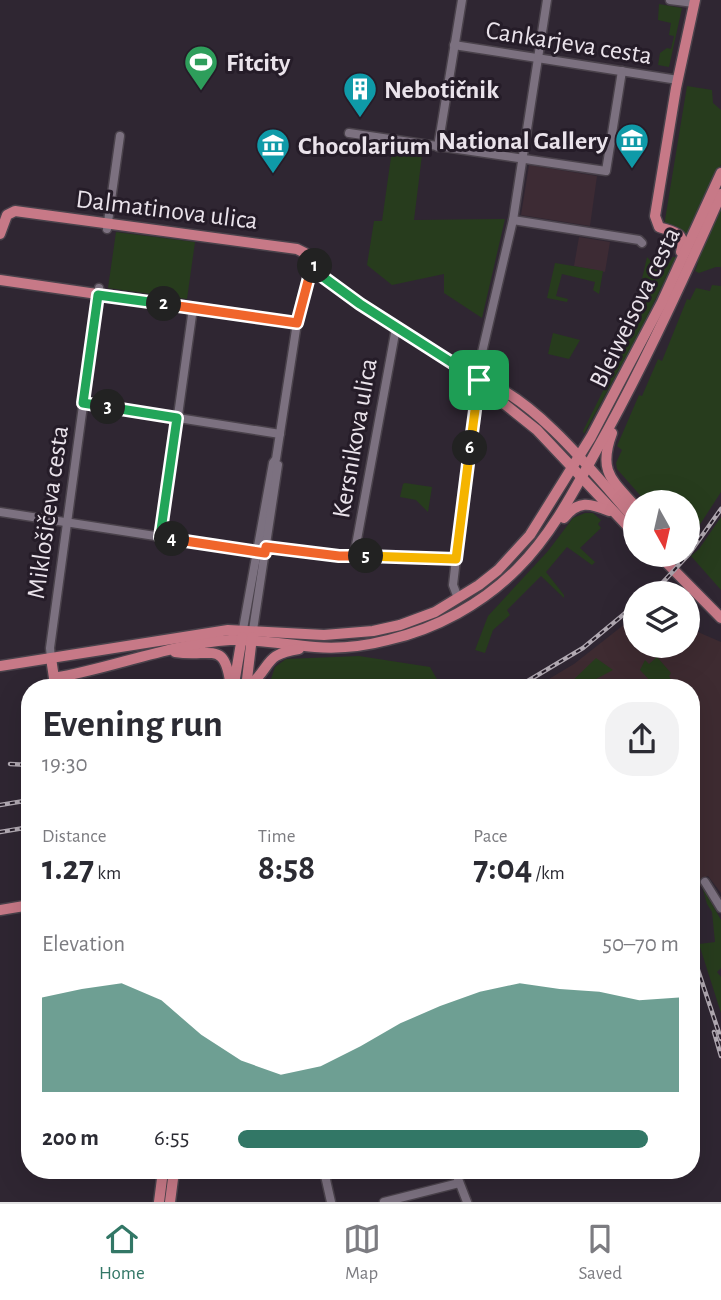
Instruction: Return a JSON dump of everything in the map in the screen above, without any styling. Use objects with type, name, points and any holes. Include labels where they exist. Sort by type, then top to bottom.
[{"type":"main road","points":[[687,255],[681,236],[659,227],[655,216],[694,2]]},
{"type":"main road","name":"Bleiweisova cesta","points":[[550,528],[582,478],[655,340],[721,173]]},
{"type":"main road","name":"Bleiweisova cesta","points":[[247,635],[324,635],[373,631],[417,619],[489,578],[523,544],[539,523],[579,457],[721,194]]},
{"type":"main road","name":"Dalmatinova ulica","points":[[0,234],[11,212],[286,246],[302,251],[322,277],[479,380]]},
{"type":"main road","points":[[0,280],[98,292],[297,323],[313,262]]},
{"type":"main road","points":[[479,380],[493,385],[556,433],[623,507]]},
{"type":"main road","points":[[479,380],[537,430],[623,521]]},
{"type":"main road","points":[[623,403],[607,447],[605,461],[623,493]]},
{"type":"main road","points":[[0,666],[210,632],[247,635],[290,645],[317,647],[346,647],[387,640],[415,632],[451,617],[469,606],[508,578],[550,528],[561,523],[571,510],[582,503],[616,514]]},
{"type":"main road","points":[[673,567],[721,618]]},
{"type":"main road","points":[[51,658],[54,678],[247,635]]},
{"type":"main road","points":[[247,635],[249,679]]},
{"type":"main road","points":[[235,679],[247,635]]},
{"type":"main road","points":[[252,679],[264,657],[275,649],[290,645]]},
{"type":"main road","points":[[257,679],[267,662],[278,654],[317,647]]},
{"type":"main road","points":[[168,651],[189,654],[211,652],[221,656],[228,666],[230,679]]},
{"type":"main road","points":[[0,910],[21,906]]},
{"type":"main road","points":[[159,1202],[162,1179]]},
{"type":"main road","points":[[170,1202],[173,1179]]},
{"type":"street","points":[[438,147],[461,0]]},
{"type":"street","points":[[458,598],[453,585],[483,345],[513,220],[547,0]]},
{"type":"street","points":[[670,0],[694,2]]},
{"type":"street","name":"Cankarjeva cesta","points":[[454,45],[678,79]]},
{"type":"street","points":[[349,133],[606,172],[622,71]]},
{"type":"street","points":[[108,226],[120,136]]},
{"type":"street","points":[[513,220],[639,240],[642,243]]},
{"type":"street","name":"Miklošičeva cesta","points":[[51,658],[50,648],[98,292]]},
{"type":"street","points":[[160,537],[192,308]]},
{"type":"street","points":[[247,635],[263,551],[273,463],[276,458],[297,323]]},
{"type":"street","name":"Kersnikova ulica","points":[[354,556],[396,328]]},
{"type":"street","points":[[83,403],[280,433]]},
{"type":"street","points":[[0,512],[66,524],[263,551],[456,559]]},
{"type":"street","points":[[705,882],[721,908]]},
{"type":"street","points":[[326,1179],[331,1202]]},
{"type":"street","points":[[458,1179],[467,1202]]},
{"type":"street","points":[[384,1202],[459,1183]]},
{"type":"shaded area","points":[[529,165],[597,176],[590,226],[521,215]]},
{"type":"shaded area","points":[[579,237],[610,242],[605,272],[574,266]]},
{"type":"shaded area","points":[[623,625],[623,658],[700,658],[700,633],[721,642],[721,893],[708,876],[700,879],[700,679],[549,679],[574,664]]},
{"type":"green space","points":[[659,4],[682,8],[669,67],[658,65],[660,53],[667,48],[671,49],[674,36],[669,35],[671,23],[658,20]]},
{"type":"green space","points":[[687,86],[712,90],[713,103],[721,110],[721,164],[690,236],[686,237],[678,230],[664,226]]},
{"type":"green space","points":[[392,150],[422,155],[414,220],[505,219],[482,318],[444,293],[444,274],[392,285],[367,265],[374,221],[382,221]]},
{"type":"green space","points":[[721,202],[721,267],[699,273],[695,271],[696,262]]},
{"type":"green space","points":[[116,232],[195,242],[187,299],[108,288]]},
{"type":"green space","points":[[647,257],[660,267],[667,266],[673,257],[676,257],[638,335],[584,434],[618,351],[622,352]]},
{"type":"green space","points":[[555,263],[603,271],[599,294],[593,290],[595,282],[562,274],[556,296],[568,299],[567,302],[547,298]]},
{"type":"green space","points":[[712,285],[721,286],[721,492],[700,524],[700,490],[635,490],[617,469],[616,463],[622,450],[617,446],[639,395],[642,396],[658,359],[662,361],[687,299],[690,300],[696,288],[710,291]]},
{"type":"green space","points":[[553,333],[580,340],[569,359],[548,354]]},
{"type":"green space","points":[[405,483],[432,487],[428,512],[416,500],[400,497]]},
{"type":"green space","points":[[593,513],[601,520],[598,524],[601,528],[580,548],[595,562],[592,565],[567,547],[546,572],[564,598],[541,576],[507,610],[510,615],[493,630],[485,653],[475,650],[488,616],[548,551],[573,518]]},
{"type":"green space","points":[[721,517],[721,590],[700,566],[700,548]]},
{"type":"green space","points":[[359,656],[430,667],[437,679],[271,679],[275,667],[286,659]]},
{"type":"green space","points":[[596,658],[613,670],[596,679],[574,679]]},
{"type":"green space","points":[[658,658],[671,673],[671,679],[648,679],[640,670],[645,660],[649,664]]},
{"type":"green space","points":[[702,886],[721,920],[721,968],[717,972],[721,977],[721,1013],[700,947],[700,944],[715,942],[712,912]]},
{"type":"railway","points":[[664,581],[689,554],[721,509]]},
{"type":"railway","points":[[531,679],[583,648],[623,615]]},
{"type":"railway","points":[[10,764],[21,765]]},
{"type":"railway","points":[[0,805],[21,802]]},
{"type":"railway","points":[[0,832],[21,828]]},
{"type":"railway","points":[[700,976],[721,1039]]},
{"type":"railway","points":[[714,1032],[721,1056]]},
{"type":"place","name":"Fitcity","points":[[201,92]]},
{"type":"place","name":"Nebotičnik","points":[[360,119]]},
{"type":"place","name":"National Gallery","points":[[632,170]]},
{"type":"place","name":"Chocolarium","points":[[273,175]]},
{"type":"route","points":[[313,262],[319,274],[360,304],[479,380],[456,559],[339,556],[266,547],[265,553],[160,537],[177,418],[83,403],[98,295],[297,323],[313,262]]}]
